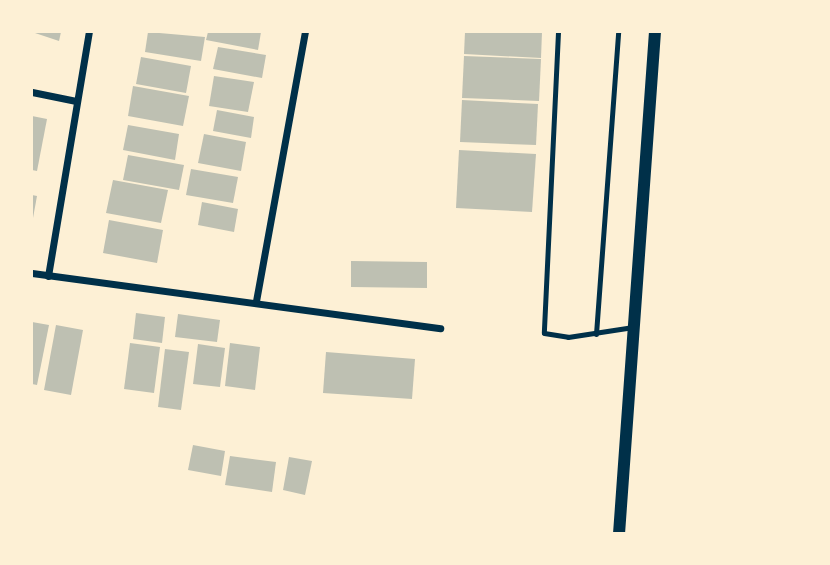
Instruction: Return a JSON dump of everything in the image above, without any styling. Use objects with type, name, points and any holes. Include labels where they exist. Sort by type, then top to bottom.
[{"type":"street","points":[[48,276],[89,32]]},
{"type":"street","points":[[256,301],[305,32]]},
{"type":"street","points":[[619,534],[636,327],[655,32]]},
{"type":"street","points":[[32,92],[76,101]]},
{"type":"street","points":[[32,273],[256,301],[440,328]]},
{"type":"lane","points":[[558,32],[544,333],[596,334],[636,327]]},
{"type":"lane","points":[[596,334],[618,32]]},
{"type":"building","points":[[32,32],[61,32],[59,41]]},
{"type":"building","points":[[148,32],[205,37],[201,61],[145,52]]},
{"type":"building","points":[[208,32],[261,32],[258,50],[206,40]]},
{"type":"building","points":[[465,32],[542,32],[541,58],[464,54]]},
{"type":"building","points":[[218,47],[266,55],[262,78],[213,69]]},
{"type":"building","points":[[464,56],[541,59],[539,101],[462,98]]},
{"type":"building","points":[[141,57],[191,66],[186,93],[136,84]]},
{"type":"building","points":[[214,76],[254,82],[248,112],[209,106]]},
{"type":"building","points":[[133,86],[189,96],[183,126],[128,116]]},
{"type":"building","points":[[462,100],[538,104],[536,145],[460,142]]},
{"type":"building","points":[[217,110],[254,117],[251,138],[213,131]]},
{"type":"building","points":[[32,116],[47,119],[37,171],[32,170]]},
{"type":"building","points":[[128,125],[179,134],[175,160],[123,150]]},
{"type":"building","points":[[204,134],[246,142],[241,171],[198,163]]},
{"type":"building","points":[[459,150],[536,154],[532,212],[456,208]]},
{"type":"building","points":[[128,155],[184,165],[179,190],[123,180]]},
{"type":"building","points":[[191,169],[238,177],[233,203],[186,195]]},
{"type":"building","points":[[113,180],[168,190],[161,223],[106,213]]},
{"type":"building","points":[[32,195],[37,196],[33,218],[32,218]]},
{"type":"building","points":[[202,202],[238,209],[234,232],[198,225]]},
{"type":"building","points":[[109,220],[163,230],[157,263],[103,253]]},
{"type":"building","points":[[351,261],[427,262],[427,288],[351,287]]},
{"type":"building","points":[[136,313],[165,317],[162,343],[133,339]]},
{"type":"building","points":[[178,314],[220,320],[217,342],[175,337]]},
{"type":"building","points":[[32,322],[49,325],[37,385],[32,384]]},
{"type":"building","points":[[56,325],[83,330],[71,395],[44,390]]},
{"type":"building","points":[[130,343],[160,347],[154,393],[124,389]]},
{"type":"building","points":[[230,343],[260,347],[255,390],[225,386]]},
{"type":"building","points":[[198,344],[225,348],[220,387],[193,384]]},
{"type":"building","points":[[165,349],[189,352],[181,410],[158,407]]},
{"type":"building","points":[[326,352],[415,359],[412,399],[323,393]]},
{"type":"building","points":[[193,445],[225,451],[221,476],[188,470]]},
{"type":"building","points":[[230,456],[276,462],[272,492],[225,485]]},
{"type":"building","points":[[289,457],[312,461],[305,495],[283,490]]}]
